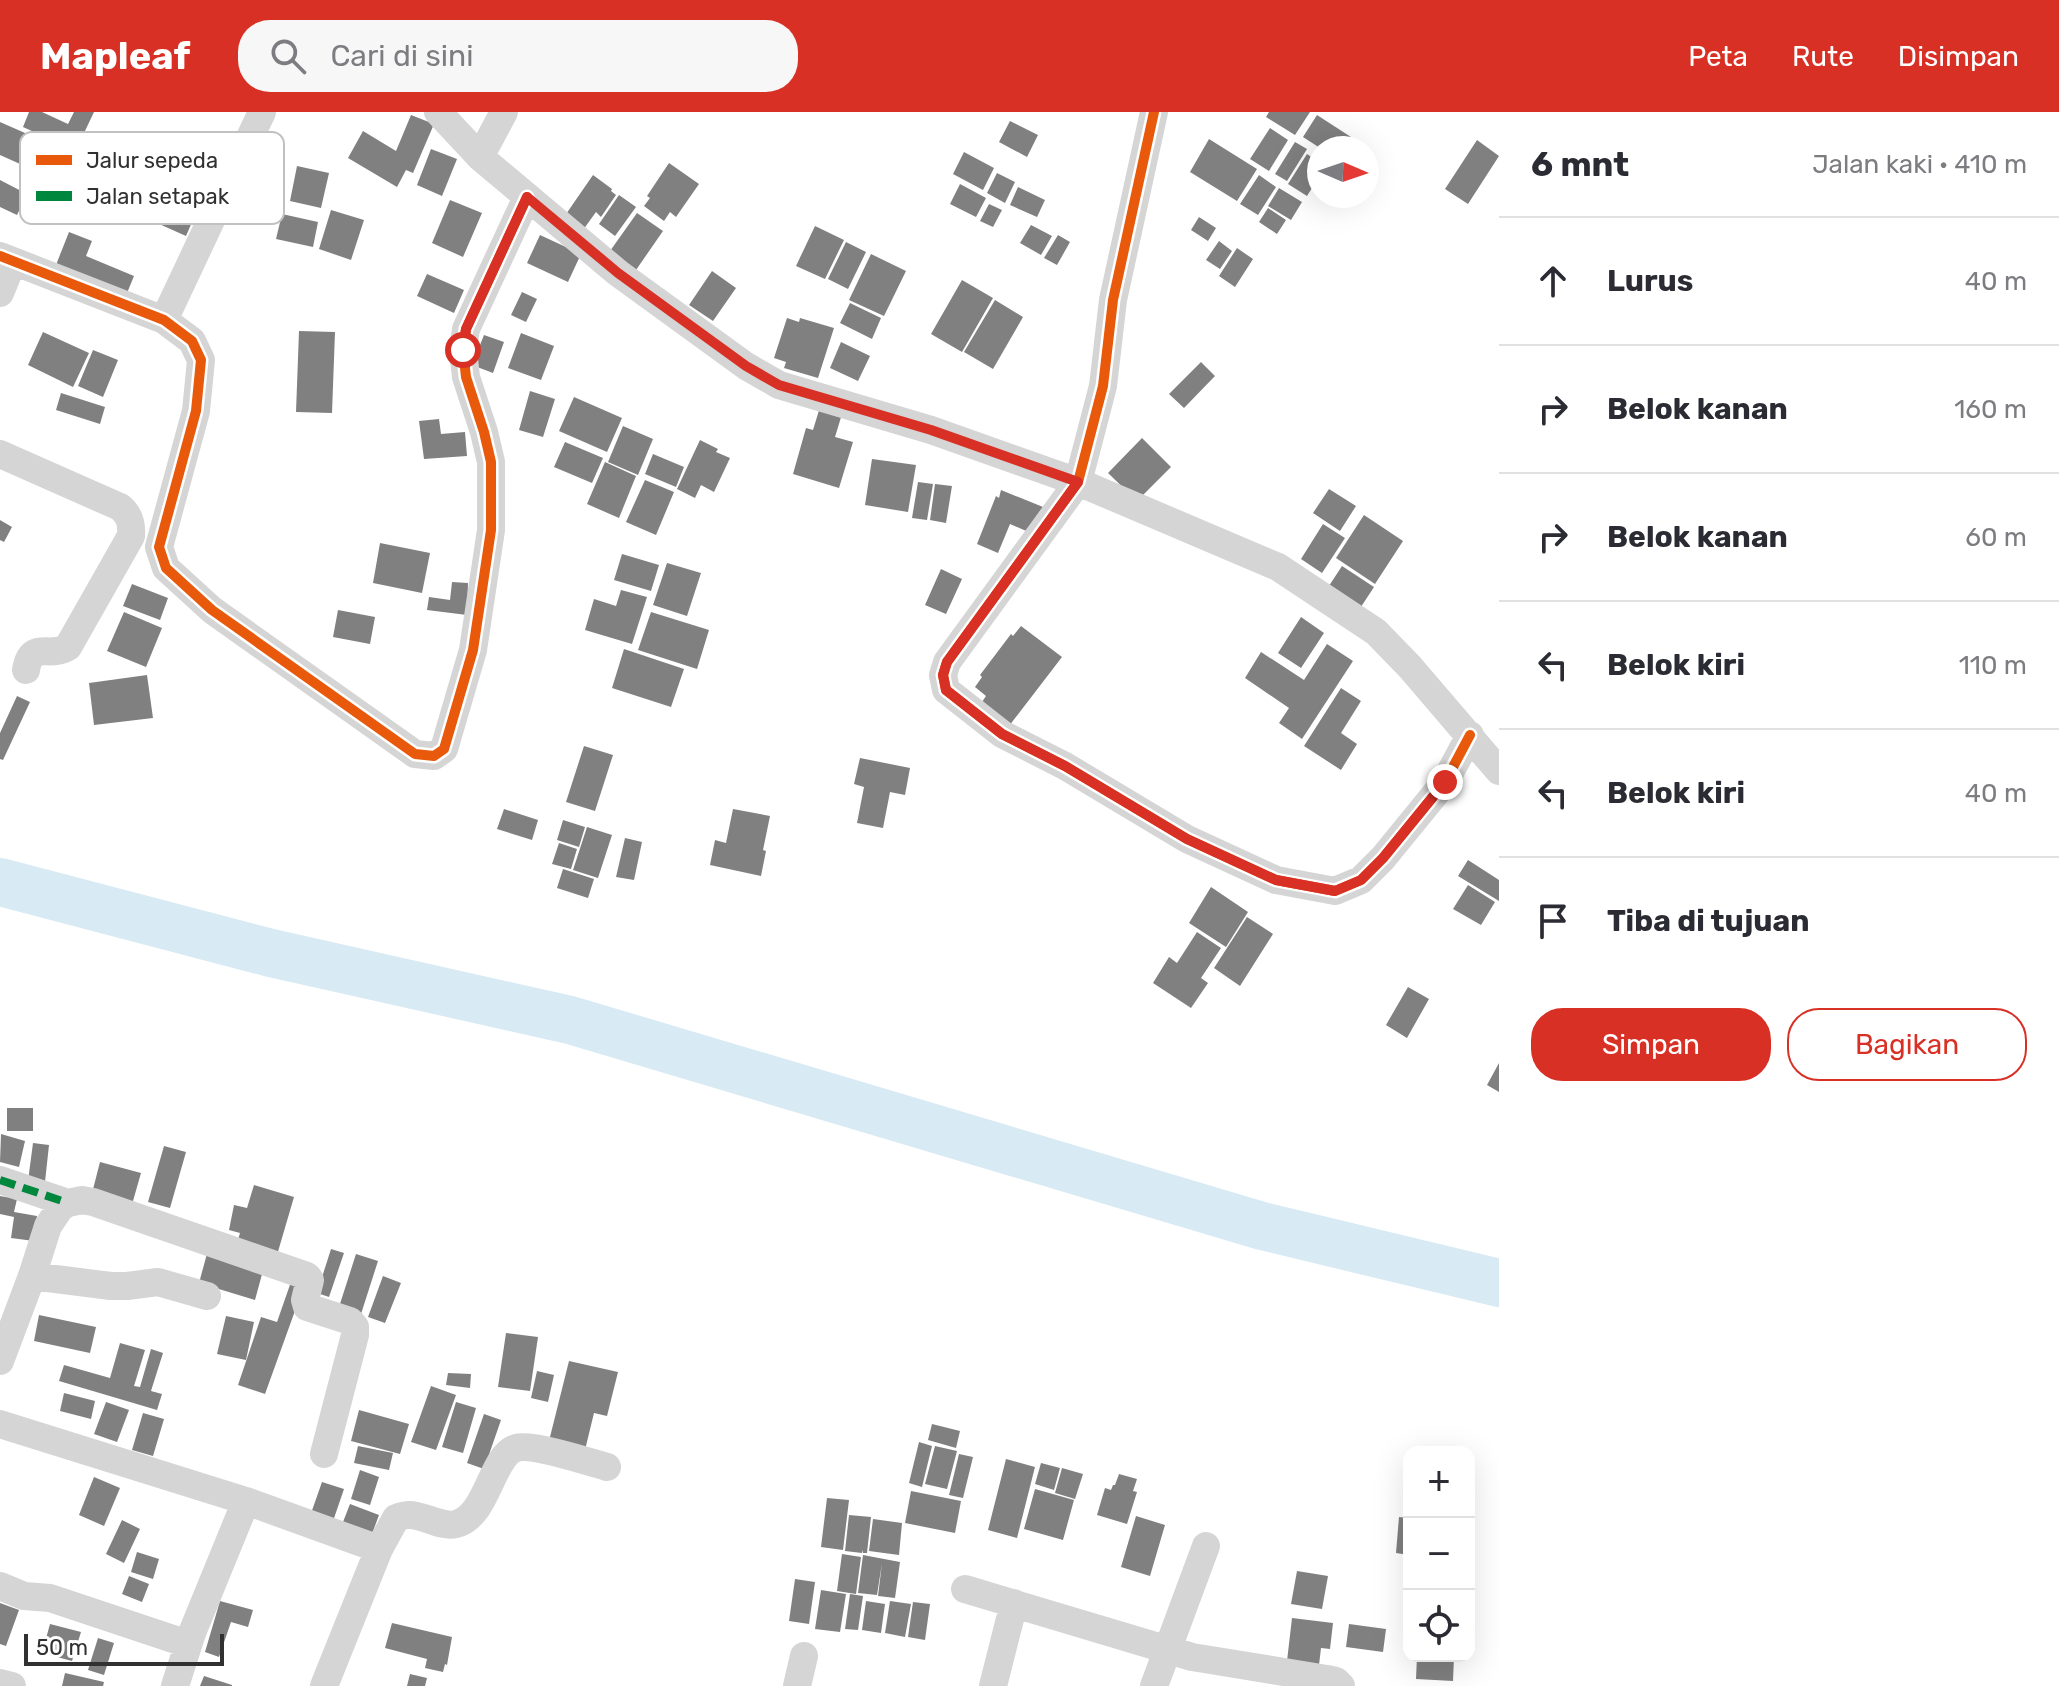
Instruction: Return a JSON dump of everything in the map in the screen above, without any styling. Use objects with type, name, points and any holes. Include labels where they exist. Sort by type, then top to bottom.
[{"type":"street","points":[[253,132],[262,112]]},
{"type":"street","points":[[438,112],[480,157],[618,273],[746,366],[779,385],[931,430],[1078,482],[1278,567],[1376,632],[1499,771]]},
{"type":"street","points":[[480,157],[504,112]]},
{"type":"street","points":[[1154,112],[1113,300],[1103,386],[1078,482],[947,662],[943,675],[946,690],[1002,734],[1065,766],[1200,845],[1276,880],[1335,891],[1361,880],[1383,858],[1445,782],[1470,735]]},
{"type":"street","points":[[0,293],[7,258],[164,320],[192,341],[201,360],[196,411],[159,547],[166,568],[212,610],[415,754],[434,756],[444,749],[473,650],[491,530],[491,462],[466,377],[463,350],[466,329],[527,197]]},
{"type":"street","points":[[164,320],[209,224]]},
{"type":"street","points":[[0,454],[120,507],[126,512],[131,526],[131,536],[68,647],[61,651],[32,654],[26,670]]},
{"type":"street","points":[[0,1180],[68,1203]]},
{"type":"street","points":[[0,1361],[48,1226],[60,1208],[68,1203],[82,1200],[93,1202],[309,1278],[305,1300],[307,1307],[350,1321],[355,1327],[355,1335],[324,1454]]},
{"type":"street","points":[[32,1276],[111,1286],[158,1282],[207,1296]]},
{"type":"street","points":[[0,1424],[246,1501],[379,1549]]},
{"type":"street","points":[[324,1686],[379,1549],[396,1518],[408,1515],[454,1525],[468,1518],[481,1503],[504,1458],[516,1448],[531,1448],[607,1467]]},
{"type":"street","points":[[175,1686],[188,1644],[246,1501]]},
{"type":"street","points":[[1154,1686],[1206,1546]]},
{"type":"street","points":[[0,1586],[24,1596],[50,1598],[188,1644]]},
{"type":"street","points":[[965,1589],[1192,1657],[1327,1679],[1341,1686]]},
{"type":"street","points":[[993,1686],[1014,1603]]},
{"type":"street","points":[[797,1686],[804,1656]]},
{"type":"street","points":[[0,1683],[12,1686]]},
{"type":"building","points":[[29,112],[42,112],[68,124],[74,112],[94,112],[86,132],[34,132],[23,127]]},
{"type":"building","points":[[1269,112],[1310,112],[1295,135],[1266,117]]},
{"type":"building","points":[[411,115],[434,124],[413,173],[406,170],[397,187],[348,158],[363,131],[396,151]]},
{"type":"building","points":[[1317,115],[1349,136],[1307,136],[1307,140],[1303,137]]},
{"type":"building","points":[[1010,121],[1038,135],[1027,157],[999,142]]},
{"type":"building","points":[[0,122],[23,132],[20,132],[20,164],[0,155]]},
{"type":"building","points":[[1270,128],[1288,140],[1269,171],[1250,159]]},
{"type":"building","points":[[1209,139],[1257,169],[1237,201],[1190,172]]},
{"type":"building","points":[[1477,140],[1499,156],[1468,204],[1445,189]]},
{"type":"building","points":[[1295,142],[1307,149],[1287,181],[1275,174]]},
{"type":"building","points":[[431,149],[457,159],[442,196],[417,185]]},
{"type":"building","points":[[964,152],[994,168],[983,190],[953,174]]},
{"type":"building","points":[[1307,154],[1307,196],[1288,184]]},
{"type":"building","points":[[669,163],[699,184],[676,217],[670,212],[664,221],[644,206],[650,198],[647,196]]},
{"type":"building","points":[[297,166],[329,173],[321,208],[290,201]]},
{"type":"building","points":[[997,173],[1015,182],[1005,203],[987,193]]},
{"type":"building","points":[[593,175],[616,195],[601,217],[596,212],[583,230],[564,217]]},
{"type":"building","points":[[1259,175],[1276,187],[1258,215],[1240,204]]},
{"type":"building","points":[[0,180],[20,190],[20,209],[17,215],[0,207]]},
{"type":"building","points":[[960,184],[986,198],[976,217],[950,204]]},
{"type":"building","points":[[1018,187],[1045,200],[1037,217],[1010,205]]},
{"type":"building","points":[[1279,188],[1302,202],[1291,220],[1268,206]]},
{"type":"building","points":[[619,195],[636,207],[615,236],[599,224]]},
{"type":"building","points":[[450,200],[482,213],[463,257],[432,243]]},
{"type":"building","points":[[989,204],[1002,210],[993,227],[980,221]]},
{"type":"building","points":[[1268,208],[1286,220],[1277,234],[1259,222]]},
{"type":"building","points":[[331,210],[364,220],[351,260],[319,249]]},
{"type":"building","points":[[637,213],[663,231],[636,270],[610,251]]},
{"type":"building","points":[[284,214],[318,222],[313,247],[276,239],[280,224],[284,224]]},
{"type":"building","points":[[1199,217],[1216,228],[1208,241],[1191,230]]},
{"type":"building","points":[[159,224],[191,224],[186,236]]},
{"type":"building","points":[[1031,225],[1052,236],[1041,255],[1020,243]]},
{"type":"building","points":[[815,226],[844,240],[825,279],[796,266]]},
{"type":"building","points":[[69,232],[92,241],[86,256],[134,276],[125,298],[54,270]]},
{"type":"building","points":[[540,235],[581,254],[568,282],[527,263]]},
{"type":"building","points":[[1058,235],[1070,242],[1057,265],[1044,258]]},
{"type":"building","points":[[1219,241],[1232,251],[1220,269],[1206,260]]},
{"type":"building","points":[[846,242],[866,252],[848,289],[828,279]]},
{"type":"building","points":[[1237,248],[1253,259],[1235,287],[1219,276]]},
{"type":"building","points":[[871,254],[906,271],[884,316],[849,300]]},
{"type":"building","points":[[712,271],[736,288],[713,321],[689,305]]},
{"type":"building","points":[[427,274],[464,290],[454,313],[417,296]]},
{"type":"building","points":[[962,280],[993,298],[962,352],[931,334]]},
{"type":"building","points":[[522,292],[537,299],[526,322],[511,315]]},
{"type":"building","points":[[995,300],[1023,317],[993,369],[964,352]]},
{"type":"building","points":[[850,303],[881,318],[872,339],[840,323]]},
{"type":"building","points":[[787,318],[799,322],[800,318],[834,328],[818,378],[784,368],[786,362],[774,358]]},
{"type":"building","points":[[299,331],[335,332],[332,413],[296,412]]},
{"type":"building","points":[[43,332],[89,353],[73,387],[28,365]]},
{"type":"building","points":[[521,333],[554,346],[541,380],[508,368]]},
{"type":"building","points":[[484,335],[504,342],[493,373],[472,365]]},
{"type":"building","points":[[841,342],[870,356],[858,381],[830,368]]},
{"type":"building","points":[[93,350],[118,360],[103,397],[78,386]]},
{"type":"building","points":[[1201,362],[1215,376],[1184,408],[1169,394]]},
{"type":"building","points":[[530,391],[555,399],[543,437],[519,430]]},
{"type":"building","points":[[61,393],[105,407],[100,424],[56,410]]},
{"type":"building","points":[[574,397],[622,418],[607,452],[559,431]]},
{"type":"building","points":[[820,407],[842,414],[835,437],[853,442],[839,488],[793,474],[806,428],[813,430]]},
{"type":"building","points":[[439,419],[441,434],[465,432],[467,456],[424,459],[419,421]]},
{"type":"building","points":[[623,426],[653,439],[638,475],[608,462]]},
{"type":"building","points":[[1142,438],[1171,467],[1137,501],[1108,473]]},
{"type":"building","points":[[700,440],[730,458],[714,492],[701,485],[695,498],[677,489]]},
{"type":"building","points":[[565,442],[603,458],[592,483],[554,467]]},
{"type":"building","points":[[653,454],[684,467],[676,487],[645,474]]},
{"type":"building","points":[[872,459],[916,465],[908,512],[865,505]]},
{"type":"building","points":[[605,462],[636,476],[619,518],[587,504]]},
{"type":"building","points":[[645,480],[674,492],[656,535],[626,522]]},
{"type":"building","points":[[918,482],[933,484],[927,520],[912,518]]},
{"type":"building","points":[[935,484],[952,486],[946,523],[930,520]]},
{"type":"building","points":[[1329,489],[1356,506],[1340,531],[1313,513]]},
{"type":"building","points":[[1001,490],[1043,507],[1033,534],[1010,524],[998,553],[977,544]]},
{"type":"building","points":[[1364,515],[1403,541],[1375,584],[1336,558]]},
{"type":"building","points":[[0,520],[12,527],[4,542],[0,540]]},
{"type":"building","points":[[1323,524],[1345,538],[1322,573],[1301,559]]},
{"type":"building","points":[[380,543],[430,553],[422,593],[373,583]]},
{"type":"building","points":[[622,554],[659,565],[651,591],[614,580]]},
{"type":"building","points":[[667,563],[701,573],[687,616],[653,605]]},
{"type":"building","points":[[1342,566],[1374,587],[1357,613],[1325,592]]},
{"type":"building","points":[[941,569],[962,579],[946,614],[925,605]]},
{"type":"building","points":[[452,582],[468,583],[467,615],[427,610],[429,597],[450,600]]},
{"type":"building","points":[[132,584],[168,598],[160,620],[123,606]]},
{"type":"building","points":[[621,590],[647,597],[632,644],[585,630],[594,599],[616,606]]},
{"type":"building","points":[[338,610],[375,617],[370,644],[333,637]]},
{"type":"building","points":[[124,612],[162,628],[146,667],[107,651]]},
{"type":"building","points":[[651,612],[709,630],[697,669],[638,650]]},
{"type":"building","points":[[1301,617],[1324,633],[1301,668],[1278,653]]},
{"type":"building","points":[[1021,626],[1062,657],[1006,730],[978,708],[986,696],[975,687],[982,677],[980,675],[1011,634],[1013,636]]},
{"type":"building","points":[[1327,644],[1353,661],[1302,739],[1279,723],[1289,708],[1245,678],[1261,652],[1304,680]]},
{"type":"building","points":[[624,649],[684,669],[671,707],[612,688]]},
{"type":"building","points":[[147,675],[153,718],[94,725],[89,683]]},
{"type":"building","points":[[1341,688],[1361,701],[1341,733],[1357,744],[1341,770],[1304,746]]},
{"type":"building","points":[[17,696],[30,702],[3,760],[0,759],[0,733]]},
{"type":"building","points":[[584,746],[613,755],[595,811],[566,802]]},
{"type":"building","points":[[860,758],[910,768],[905,795],[890,792],[883,828],[857,823],[864,787],[854,784]]},
{"type":"building","points":[[504,809],[538,820],[532,840],[497,829]]},
{"type":"building","points":[[733,809],[770,816],[761,876],[710,865],[715,840],[726,843]]},
{"type":"building","points":[[563,820],[585,827],[579,847],[557,840]]},
{"type":"building","points":[[587,827],[612,835],[598,878],[573,870]]},
{"type":"building","points":[[625,838],[642,842],[634,880],[616,877]]},
{"type":"building","points":[[559,843],[577,849],[571,869],[552,864]]},
{"type":"building","points":[[1468,860],[1499,880],[1499,901],[1458,876]]},
{"type":"building","points":[[563,869],[594,879],[588,898],[557,888]]},
{"type":"building","points":[[1468,885],[1495,902],[1481,925],[1453,909]]},
{"type":"building","points":[[1211,887],[1248,912],[1226,947],[1189,923]]},
{"type":"building","points":[[1247,917],[1273,934],[1240,986],[1214,968]]},
{"type":"building","points":[[1197,932],[1221,948],[1201,978],[1208,983],[1191,1008],[1153,983],[1169,957],[1177,963]]},
{"type":"building","points":[[1408,987],[1429,999],[1407,1038],[1386,1025]]},
{"type":"building","points":[[1499,1063],[1499,1092],[1487,1085]]},
{"type":"building","points":[[7,1108],[33,1108],[33,1131],[7,1131]]},
{"type":"building","points":[[1,1134],[25,1141],[19,1167],[0,1162]]},
{"type":"building","points":[[33,1143],[49,1145],[45,1182],[28,1181]]},
{"type":"building","points":[[164,1146],[186,1152],[170,1208],[148,1202]]},
{"type":"building","points":[[100,1162],[141,1173],[131,1208],[91,1197]]},
{"type":"building","points":[[254,1185],[294,1197],[277,1255],[237,1243],[240,1233],[229,1230],[234,1205],[247,1208]]},
{"type":"building","points":[[0,1196],[17,1199],[14,1212],[37,1216],[34,1241],[11,1238],[14,1217],[0,1214]]},
{"type":"building","points":[[331,1249],[344,1253],[329,1297],[317,1293]]},
{"type":"building","points":[[208,1250],[264,1267],[255,1300],[199,1283]]},
{"type":"building","points":[[356,1254],[378,1261],[361,1314],[339,1307]]},
{"type":"building","points":[[383,1276],[401,1283],[385,1323],[368,1317]]},
{"type":"building","points":[[292,1279],[305,1283],[265,1394],[238,1385],[261,1317],[277,1322]]},
{"type":"building","points":[[39,1315],[96,1327],[90,1353],[34,1341]]},
{"type":"building","points":[[226,1316],[254,1322],[246,1360],[217,1354]]},
{"type":"building","points":[[506,1333],[538,1337],[530,1391],[498,1387]]},
{"type":"building","points":[[120,1343],[145,1350],[134,1386],[140,1387],[151,1349],[163,1353],[151,1391],[162,1394],[157,1410],[59,1381],[64,1365],[110,1378]]},
{"type":"building","points":[[569,1361],[618,1372],[607,1416],[594,1413],[585,1450],[549,1441]]},
{"type":"building","points":[[537,1371],[554,1375],[548,1402],[531,1398]]},
{"type":"building","points":[[448,1373],[471,1374],[470,1388],[446,1385]]},
{"type":"building","points":[[431,1386],[456,1395],[436,1450],[411,1442]]},
{"type":"building","points":[[64,1393],[95,1401],[91,1419],[60,1411]]},
{"type":"building","points":[[106,1402],[129,1410],[117,1442],[94,1434]]},
{"type":"building","points":[[456,1402],[476,1408],[463,1453],[442,1447]]},
{"type":"building","points":[[359,1410],[409,1424],[400,1454],[351,1441]]},
{"type":"building","points":[[143,1413],[164,1419],[153,1456],[132,1450]]},
{"type":"building","points":[[484,1414],[501,1420],[484,1469],[467,1463]]},
{"type":"building","points":[[932,1424],[960,1431],[956,1448],[928,1440]]},
{"type":"building","points":[[919,1442],[932,1446],[922,1487],[909,1483]]},
{"type":"building","points":[[358,1446],[393,1453],[389,1470],[354,1463]]},
{"type":"building","points":[[935,1446],[957,1451],[947,1489],[925,1484]]},
{"type":"building","points":[[959,1454],[973,1457],[963,1498],[949,1495]]},
{"type":"building","points":[[1006,1459],[1035,1467],[1017,1538],[988,1530]]},
{"type":"building","points":[[1041,1463],[1060,1468],[1054,1490],[1035,1484]]},
{"type":"building","points":[[1062,1468],[1083,1474],[1075,1499],[1055,1493]]},
{"type":"building","points":[[360,1470],[379,1477],[370,1505],[351,1499]]},
{"type":"building","points":[[1119,1474],[1137,1479],[1133,1491],[1137,1492],[1127,1524],[1097,1515],[1105,1488],[1111,1490]]},
{"type":"building","points":[[94,1477],[120,1488],[104,1526],[79,1515]]},
{"type":"building","points":[[322,1482],[344,1489],[331,1527],[309,1519]]},
{"type":"building","points":[[1035,1489],[1074,1500],[1063,1540],[1024,1529]]},
{"type":"building","points":[[911,1491],[961,1501],[955,1533],[905,1523]]},
{"type":"building","points":[[827,1498],[849,1500],[843,1550],[821,1547]]},
{"type":"building","points":[[350,1504],[379,1515],[372,1534],[343,1522]]},
{"type":"building","points":[[849,1515],[871,1517],[867,1553],[862,1550],[862,1553],[845,1551]]},
{"type":"building","points":[[1136,1516],[1165,1525],[1150,1576],[1121,1567]]},
{"type":"building","points":[[1399,1517],[1403,1517],[1403,1554],[1396,1553]]},
{"type":"building","points":[[873,1519],[902,1523],[899,1555],[869,1551]]},
{"type":"building","points":[[122,1520],[140,1529],[124,1563],[106,1554]]},
{"type":"building","points":[[137,1552],[159,1559],[153,1579],[131,1572]]},
{"type":"building","points":[[842,1554],[861,1557],[856,1594],[837,1591]]},
{"type":"building","points":[[863,1555],[900,1562],[895,1598],[878,1596],[882,1563],[877,1595],[858,1593]]},
{"type":"building","points":[[1297,1571],[1328,1576],[1322,1609],[1291,1604]]},
{"type":"building","points":[[129,1576],[149,1584],[142,1602],[122,1594]]},
{"type":"building","points":[[795,1579],[815,1582],[809,1624],[789,1621]]},
{"type":"building","points":[[821,1590],[846,1594],[840,1632],[815,1629]]},
{"type":"building","points":[[850,1594],[863,1596],[858,1630],[845,1629]]},
{"type":"building","points":[[220,1601],[253,1610],[248,1627],[231,1622],[219,1657],[205,1652]]},
{"type":"building","points":[[866,1601],[885,1604],[881,1633],[862,1630]]},
{"type":"building","points":[[890,1601],[911,1604],[905,1637],[885,1633]]},
{"type":"building","points":[[913,1602],[930,1604],[925,1640],[908,1637]]},
{"type":"building","points":[[0,1603],[19,1610],[6,1646],[0,1644]]},
{"type":"building","points":[[1292,1618],[1333,1623],[1330,1649],[1321,1648],[1319,1665],[1287,1661]]},
{"type":"building","points":[[392,1623],[452,1637],[443,1672],[425,1668],[427,1659],[385,1648]]},
{"type":"building","points":[[50,1624],[81,1632],[72,1661],[42,1653]]},
{"type":"building","points":[[1349,1624],[1386,1629],[1383,1652],[1346,1647]]},
{"type":"building","points":[[98,1638],[114,1643],[104,1675],[88,1670]]},
{"type":"building","points":[[1417,1662],[1454,1662],[1453,1681],[1416,1679]]},
{"type":"building","points":[[65,1673],[104,1682],[103,1686],[62,1686]]},
{"type":"building","points":[[410,1674],[427,1678],[425,1686],[407,1686]]},
{"type":"building","points":[[204,1676],[232,1685],[232,1686],[200,1686]]},
{"type":"waterway","points":[[0,882],[271,953],[570,1020],[1262,1226],[1499,1283]]},
{"type":"marked path","points":[[0,1180],[68,1203]]},
{"type":"cycle path","points":[[1154,112],[1113,300],[1103,386],[1078,482],[947,662],[943,675],[946,690],[1002,734],[1065,766],[1187,839],[1276,880],[1335,891],[1361,880],[1383,858],[1445,782],[1470,735]]},
{"type":"cycle path","points":[[0,256],[164,320],[192,341],[201,360],[196,411],[159,547],[166,568],[212,610],[415,754],[434,756],[444,749],[473,650],[491,530],[491,462],[466,377],[463,350],[466,329],[527,197]]},
{"type":"route","points":[[463,350],[466,329],[527,197],[618,273],[746,366],[779,385],[931,430],[1078,482],[947,662],[943,675],[946,690],[1002,734],[1065,766],[1187,839],[1276,880],[1335,891],[1361,880],[1414,822],[1445,782]]}]
